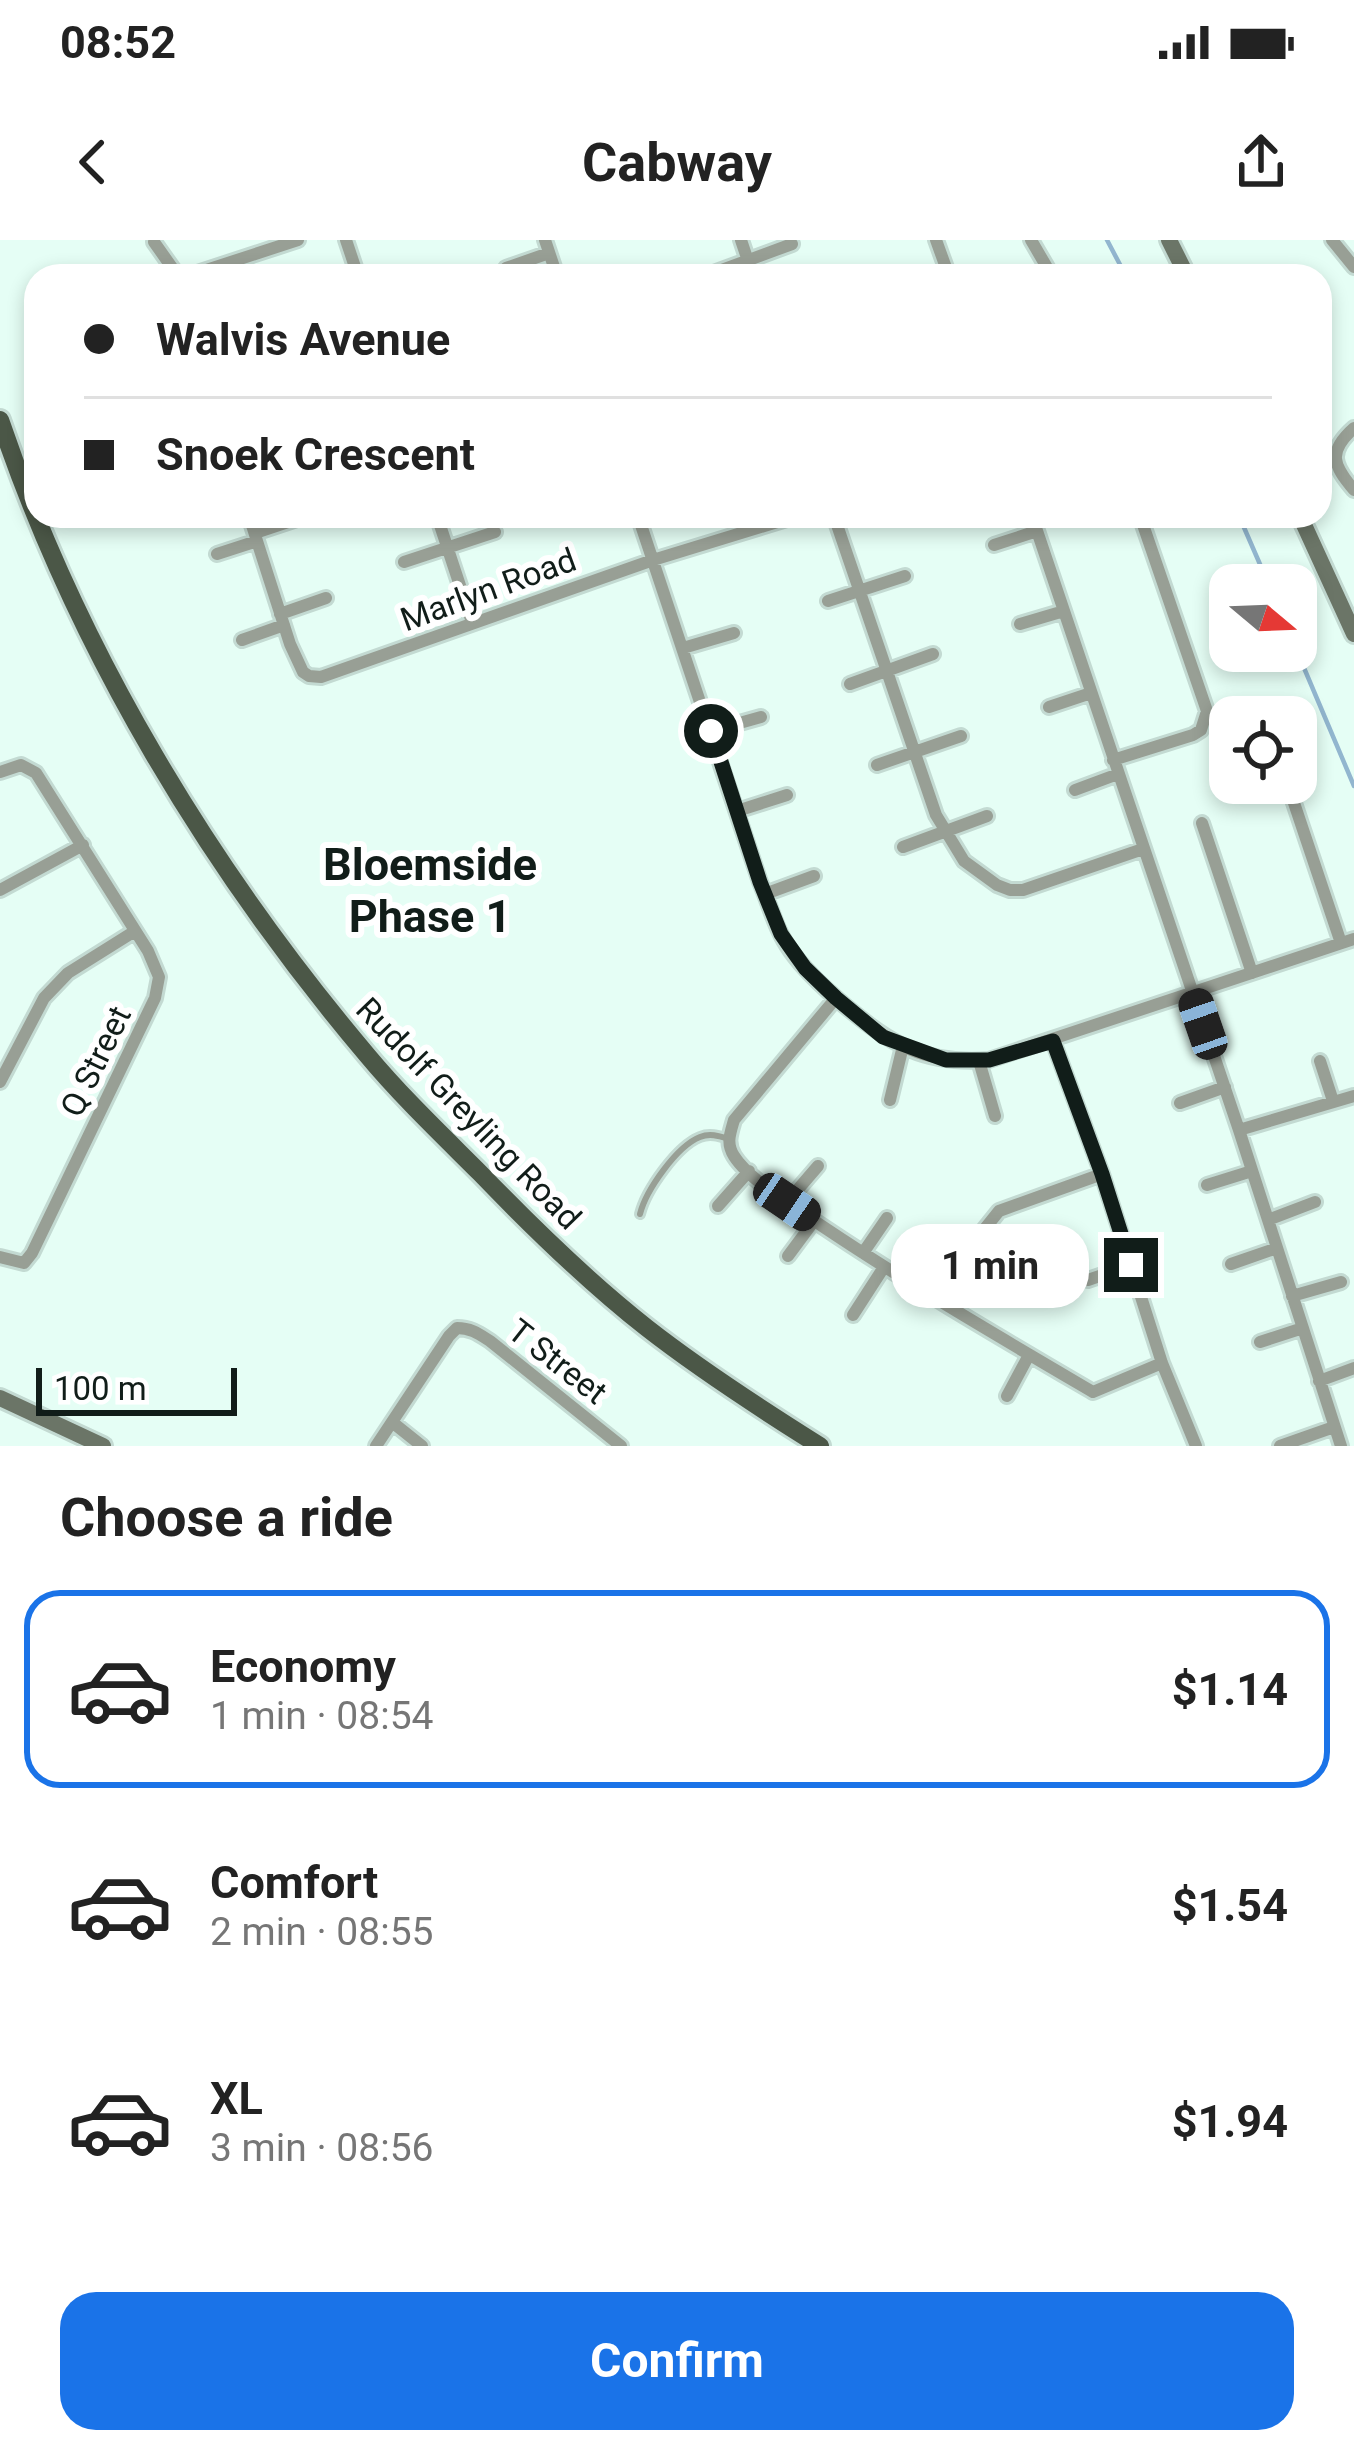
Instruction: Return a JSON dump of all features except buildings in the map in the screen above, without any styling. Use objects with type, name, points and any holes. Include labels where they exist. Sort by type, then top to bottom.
[{"type":"main road","name":"Rudolf Greyling Road","points":[[0,420],[24,483]]},
{"type":"main road","name":"Rudolf Greyling Road","points":[[41,528],[124,703],[166,776],[226,870],[332,1014],[397,1090],[585,1276],[683,1355],[820,1446]]},
{"type":"street","points":[[217,264],[260,246],[298,240]]},
{"type":"street","points":[[741,240],[749,264]]},
{"type":"street","points":[[1332,240],[1354,267]]},
{"type":"street","points":[[739,264],[792,244]]},
{"type":"street","points":[[514,264],[547,247]]},
{"type":"street","points":[[1354,428],[1335,454],[1338,470],[1354,490]]},
{"type":"street","points":[[253,528],[282,620]]},
{"type":"street","points":[[217,554],[276,528]]},
{"type":"street","points":[[440,528],[472,622]]},
{"type":"street","points":[[642,528],[765,894],[790,950],[836,998],[883,1037],[903,1046],[946,1060],[979,1061],[1053,1041],[1347,941],[1295,804]]},
{"type":"street","name":"Marlyn Road","points":[[282,620],[303,672],[320,677],[739,528]]},
{"type":"street","points":[[838,528],[936,814],[964,860],[997,885],[1023,890],[1143,849]]},
{"type":"street","points":[[1036,528],[1341,1446]]},
{"type":"street","points":[[1075,790],[1115,767],[1193,735],[1201,730],[1207,712],[1145,528]]},
{"type":"street","points":[[1305,528],[1354,634]]},
{"type":"street","points":[[994,545],[1037,531]]},
{"type":"street","points":[[404,562],[495,532]]},
{"type":"street","points":[[828,601],[905,576]]},
{"type":"street","points":[[242,640],[326,598]]},
{"type":"street","points":[[1020,624],[1064,611]]},
{"type":"street","points":[[683,648],[734,633]]},
{"type":"street","points":[[850,684],[933,654]]},
{"type":"street","points":[[1049,707],[1091,693]]},
{"type":"street","points":[[711,731],[761,717]]},
{"type":"street","points":[[877,765],[961,736]]},
{"type":"street","name":"Q Street","points":[[0,772],[20,765],[36,773],[148,951],[159,977],[155,998],[32,1253],[24,1263],[0,1258]]},
{"type":"street","points":[[737,811],[787,794]]},
{"type":"street","points":[[903,847],[987,815]]},
{"type":"street","points":[[1202,823],[1252,973]]},
{"type":"street","points":[[0,890],[83,844]]},
{"type":"street","points":[[765,894],[814,876]]},
{"type":"street","points":[[0,1082],[44,998],[68,973],[135,931]]},
{"type":"street","points":[[836,998],[734,1120],[731,1152],[814,1221],[930,1297],[1093,1392],[1162,1364]]},
{"type":"street","points":[[1053,1041],[1102,1174],[1162,1364],[1196,1446]]},
{"type":"street","points":[[890,1100],[903,1046]]},
{"type":"street","points":[[1320,1060],[1334,1101]]},
{"type":"street","points":[[979,1061],[995,1116]]},
{"type":"street","points":[[1180,1102],[1225,1088]]},
{"type":"street","points":[[1239,1130],[1354,1096]]},
{"type":"street","points":[[787,1202],[818,1166]]},
{"type":"street","points":[[718,1206],[749,1171]]},
{"type":"street","points":[[1207,1185],[1252,1171]]},
{"type":"street","points":[[930,1297],[999,1210],[1102,1174]]},
{"type":"street","points":[[1268,1220],[1316,1202]]},
{"type":"street","points":[[863,1253],[887,1218]]},
{"type":"street","points":[[788,1256],[814,1221]]},
{"type":"street","points":[[1231,1264],[1277,1248]]},
{"type":"street","points":[[1088,1280],[1131,1265]]},
{"type":"street","points":[[853,1315],[884,1267]]},
{"type":"street","points":[[1292,1296],[1341,1282]]},
{"type":"street","name":"T Street","points":[[376,1446],[457,1328],[490,1341],[621,1446]]},
{"type":"street","points":[[1260,1342],[1303,1328]]},
{"type":"street","points":[[1007,1396],[1029,1354]]},
{"type":"street","points":[[1319,1381],[1354,1368]]},
{"type":"street","points":[[0,1398],[103,1446]]},
{"type":"street","points":[[392,1422],[422,1446]]},
{"type":"street","points":[[1280,1446],[1334,1427]]},
{"type":"lane","points":[[640,1214],[659,1177],[691,1142],[709,1135],[729,1139]]},
{"type":"waterway","points":[[1107,240],[1120,264]]},
{"type":"waterway","points":[[1244,528],[1260,564]]},
{"type":"waterway","points":[[1306,672],[1354,786]]},
{"type":"district","name":"Bloemside Phase 1","points":[[430,890]]},
{"type":"route","points":[[711,731],[781,934],[805,968],[836,998],[883,1037],[946,1060],[989,1060],[1053,1041],[1131,1265]]}]
